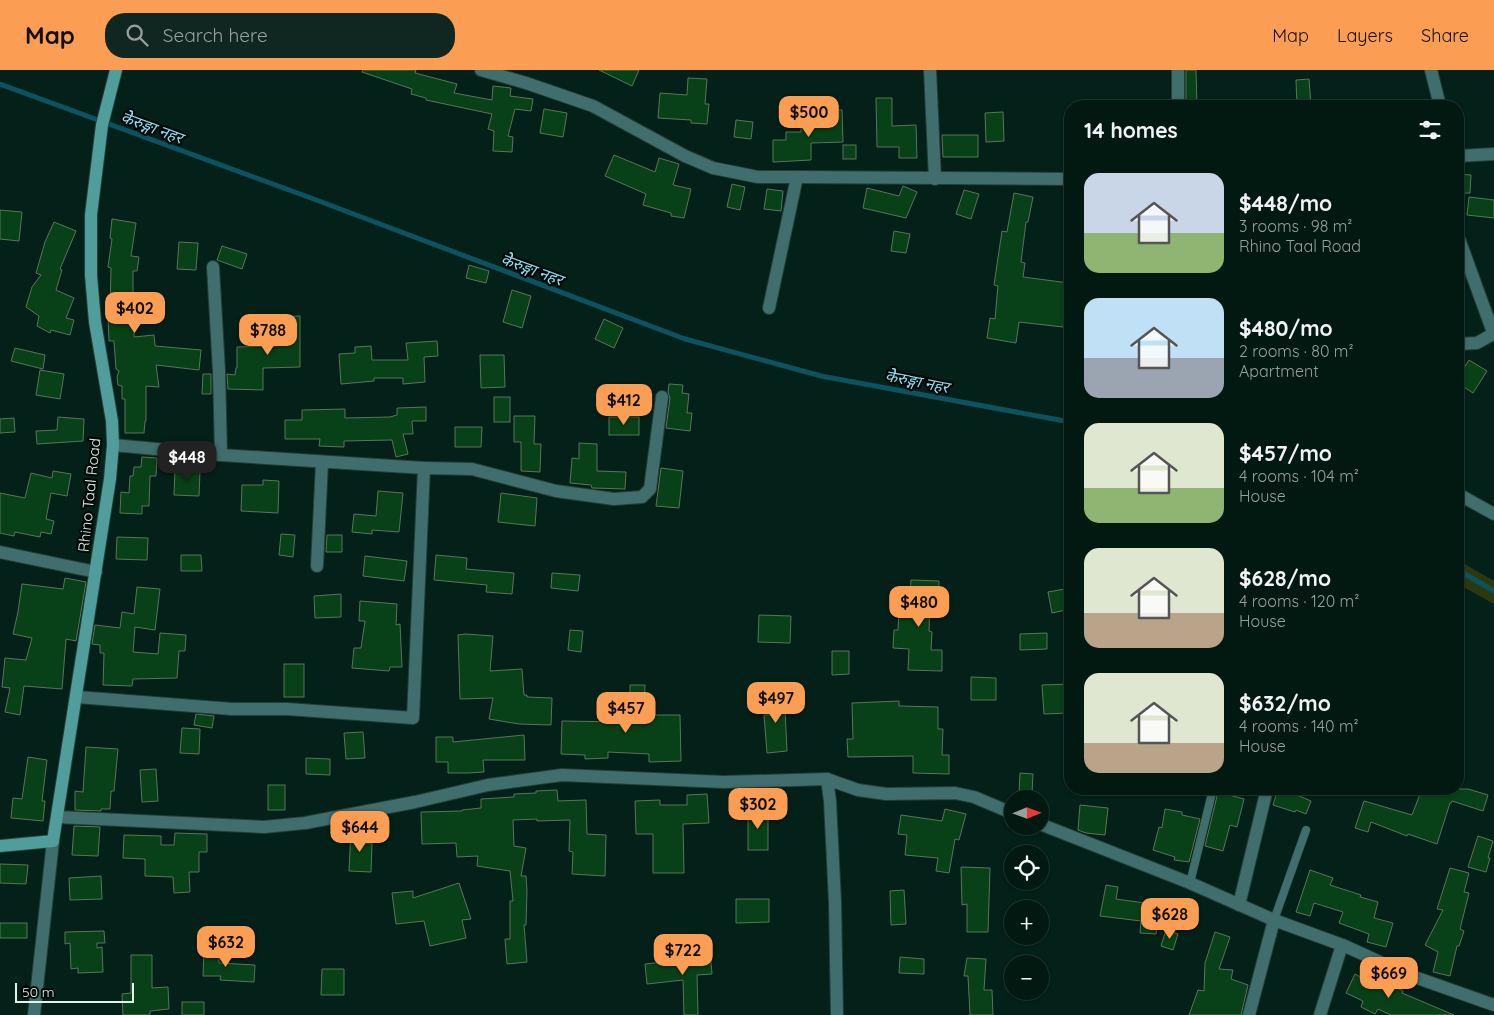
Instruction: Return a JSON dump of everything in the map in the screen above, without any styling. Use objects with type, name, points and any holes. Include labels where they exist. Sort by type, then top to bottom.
[{"type":"street","name":"Rhino Taal Road","points":[[53,841],[96,572],[110,479],[113,445],[112,421],[95,322],[91,275],[91,215],[102,125],[116,70]]},
{"type":"street","points":[[481,70],[544,88],[593,106],[677,152],[712,168],[758,176],[797,178],[1064,179]]},
{"type":"street","points":[[930,70],[935,179]]},
{"type":"street","points":[[1178,70],[1178,100]]},
{"type":"street","points":[[1432,70],[1439,100]]},
{"type":"street","points":[[1464,156],[1494,154]]},
{"type":"street","points":[[769,308],[797,178]]},
{"type":"street","points":[[1464,252],[1494,335],[1477,343],[1464,344]]},
{"type":"street","points":[[213,267],[219,371],[221,456]]},
{"type":"street","points":[[113,445],[221,456],[472,469],[556,491],[614,498],[642,497],[650,489],[662,397]]},
{"type":"street","points":[[317,566],[322,462]]},
{"type":"street","points":[[77,697],[232,709],[287,709],[413,718],[424,468]]},
{"type":"street","points":[[1464,497],[1494,514]]},
{"type":"street","points":[[0,552],[96,572]]},
{"type":"street","points":[[57,817],[264,827],[305,822],[415,802],[488,785],[562,775],[724,782],[827,779],[858,790],[886,794],[955,793],[974,797],[1004,809]]},
{"type":"street","points":[[827,779],[835,902],[837,1015]]},
{"type":"street","points":[[1239,905],[1266,795]]},
{"type":"street","points":[[1049,828],[1190,883],[1274,920],[1342,945],[1406,974],[1494,1005]]},
{"type":"street","points":[[0,846],[53,841],[34,1015]]},
{"type":"street","points":[[1249,1015],[1274,920]]},
{"type":"street","points":[[1320,1015],[1342,945]]},
{"type":"lane","points":[[1190,883],[1212,795]]},
{"type":"lane","points":[[1274,920],[1306,830]]},
{"type":"green space","points":[[1464,564],[1494,581],[1494,604],[1464,587]]},
{"type":"building","points":[[363,70],[416,70],[415,73],[457,84],[454,93],[492,100],[493,86],[511,88],[510,96],[533,99],[531,111],[515,109],[508,136],[513,137],[512,152],[493,151],[494,131],[488,129],[492,114],[426,100],[426,98],[411,94],[412,89],[362,72]]},
{"type":"building","points":[[599,70],[639,70],[632,86]]},
{"type":"building","points":[[1186,70],[1196,70],[1197,100],[1186,100]]},
{"type":"building","points":[[688,78],[707,79],[705,104],[709,104],[707,124],[691,123],[691,120],[658,118],[660,93],[687,95]]},
{"type":"building","points":[[1309,79],[1311,100],[1297,100],[1296,80]]},
{"type":"building","points":[[876,98],[892,98],[892,126],[916,125],[917,158],[899,158],[899,147],[877,147]]},
{"type":"building","points":[[544,109],[567,113],[563,137],[540,133]]},
{"type":"building","points":[[842,110],[843,142],[811,143],[811,160],[773,162],[773,140],[786,140],[786,132],[801,132],[801,120],[823,119],[823,111]]},
{"type":"building","points":[[1003,112],[1004,141],[986,142],[985,113]]},
{"type":"building","points":[[736,120],[753,122],[751,139],[734,137]]},
{"type":"building","points":[[942,135],[978,135],[978,157],[943,157]]},
{"type":"building","points":[[843,145],[856,145],[856,159],[843,159]]},
{"type":"building","points":[[614,155],[655,172],[659,158],[679,164],[673,185],[691,189],[684,218],[671,216],[671,213],[643,205],[646,194],[605,176]]},
{"type":"building","points":[[1464,174],[1471,175],[1470,193],[1464,193]]},
{"type":"building","points":[[732,184],[745,187],[740,210],[727,207]]},
{"type":"building","points":[[903,186],[917,192],[906,218],[863,208],[867,188],[899,196]]},
{"type":"building","points":[[767,189],[783,191],[781,211],[764,209]]},
{"type":"building","points":[[964,190],[979,194],[971,219],[956,214]]},
{"type":"building","points":[[1014,193],[1033,197],[1028,222],[1026,222],[1021,262],[1025,263],[1023,277],[1064,282],[1063,327],[1019,322],[1016,343],[987,338],[990,318],[995,319],[998,286],[994,285],[1002,231],[1007,232]]},
{"type":"building","points":[[1469,197],[1494,200],[1494,218],[1467,215]]},
{"type":"building","points":[[0,210],[22,212],[19,241],[0,239]]},
{"type":"building","points":[[112,219],[136,223],[131,256],[139,257],[137,271],[133,271],[134,337],[154,335],[155,346],[201,350],[199,370],[156,365],[159,387],[146,386],[144,433],[125,433],[125,399],[122,399],[122,386],[118,385],[117,377],[119,371],[116,369],[114,341],[109,341],[108,315],[110,315],[111,268],[108,267],[112,239],[110,238]]},
{"type":"building","points":[[54,222],[76,231],[60,269],[62,270],[56,290],[74,298],[66,318],[74,320],[70,335],[51,330],[50,333],[37,326],[39,316],[26,307],[32,287],[41,275],[36,273],[45,242]]},
{"type":"building","points":[[894,231],[910,234],[906,253],[891,251]]},
{"type":"building","points":[[179,242],[198,243],[196,270],[177,269]]},
{"type":"building","points":[[222,246],[247,254],[242,269],[217,260]]},
{"type":"building","points":[[469,265],[489,271],[486,283],[466,278]]},
{"type":"building","points":[[512,290],[531,296],[522,328],[503,322]]},
{"type":"building","points":[[300,316],[300,367],[263,368],[263,390],[228,389],[227,374],[235,375],[237,368],[237,347],[277,346],[277,317]]},
{"type":"building","points":[[604,319],[623,328],[614,348],[595,339]]},
{"type":"building","points":[[437,341],[438,356],[424,357],[425,382],[403,384],[403,378],[374,378],[374,381],[341,384],[339,354],[355,353],[355,347],[371,346],[372,360],[408,360],[406,343]]},
{"type":"building","points":[[15,348],[45,355],[43,369],[11,361]]},
{"type":"building","points":[[480,355],[504,355],[505,387],[481,388]]},
{"type":"building","points":[[1469,360],[1487,371],[1473,393],[1464,387],[1464,368]]},
{"type":"building","points":[[40,370],[64,374],[60,399],[36,395]]},
{"type":"building","points":[[203,374],[211,374],[211,394],[202,394]]},
{"type":"building","points":[[669,384],[683,385],[682,393],[689,394],[687,413],[692,413],[690,431],[666,428],[670,398],[668,392]]},
{"type":"building","points":[[494,397],[510,397],[510,422],[494,422]]},
{"type":"building","points":[[426,407],[426,421],[412,421],[413,434],[403,434],[408,454],[396,457],[392,440],[344,441],[344,447],[319,446],[320,439],[285,439],[285,420],[302,420],[302,410],[345,409],[345,418],[390,417],[397,415],[397,408]]},
{"type":"building","points":[[514,416],[535,416],[534,444],[541,444],[540,472],[521,471],[521,442],[514,442]]},
{"type":"building","points":[[58,417],[84,419],[83,441],[37,444],[36,431],[57,430]]},
{"type":"building","points":[[609,417],[639,417],[639,435],[609,435]]},
{"type":"building","points":[[14,418],[15,432],[0,433],[0,419]]},
{"type":"building","points":[[455,427],[482,427],[481,447],[455,447]]},
{"type":"building","points":[[579,443],[597,444],[597,471],[626,472],[625,489],[592,488],[591,485],[570,483],[572,458],[579,459]]},
{"type":"building","points":[[142,457],[157,458],[156,476],[150,476],[149,506],[142,506],[142,514],[120,513],[121,492],[129,493],[130,476],[133,476],[134,467],[141,467]]},
{"type":"building","points":[[661,468],[683,471],[679,508],[656,506]]},
{"type":"building","points":[[175,469],[200,471],[199,496],[174,495]]},
{"type":"building","points":[[53,471],[71,474],[67,496],[51,493],[46,519],[54,521],[51,534],[41,532],[40,537],[15,532],[14,536],[0,533],[0,493],[25,498],[31,473],[52,478]]},
{"type":"building","points":[[263,480],[279,481],[278,513],[241,511],[242,485],[263,485]]},
{"type":"building","points":[[378,491],[403,493],[399,532],[372,530],[372,534],[352,532],[354,514],[376,516]]},
{"type":"building","points":[[501,493],[537,498],[535,526],[498,522]]},
{"type":"building","points":[[281,534],[295,535],[293,557],[279,555]]},
{"type":"building","points":[[327,535],[342,535],[342,552],[326,552]]},
{"type":"building","points":[[117,537],[148,538],[147,560],[116,559]]},
{"type":"building","points":[[181,555],[201,555],[202,571],[181,571]]},
{"type":"building","points":[[436,555],[467,558],[466,569],[514,573],[512,594],[486,592],[487,585],[434,580]]},
{"type":"building","points":[[365,556],[407,561],[404,581],[363,576]]},
{"type":"building","points":[[552,573],[580,575],[578,591],[551,588]]},
{"type":"building","points":[[65,578],[86,582],[76,641],[66,639],[62,689],[24,686],[20,715],[5,712],[10,688],[2,687],[5,658],[26,660],[32,638],[13,634],[22,584],[63,589]]},
{"type":"building","points":[[911,580],[939,581],[938,598],[930,597],[929,631],[932,632],[931,650],[942,650],[942,671],[908,670],[909,649],[893,648],[894,630],[898,630],[899,609],[909,610]]},
{"type":"building","points":[[137,587],[160,589],[155,630],[135,627],[133,652],[158,654],[160,633],[186,635],[185,651],[179,651],[177,678],[133,679],[132,686],[103,685],[104,653],[100,653],[100,645],[92,644],[95,625],[120,628],[122,612],[134,614]]},
{"type":"building","points":[[1064,589],[1064,610],[1052,613],[1048,592]]},
{"type":"building","points":[[341,594],[341,617],[315,618],[314,596]]},
{"type":"building","points":[[360,601],[397,604],[396,625],[400,624],[402,667],[390,667],[389,671],[352,668],[354,648],[361,648],[365,621],[359,621]]},
{"type":"building","points":[[759,615],[791,616],[790,643],[758,642]]},
{"type":"building","points":[[570,630],[583,631],[581,652],[568,650]]},
{"type":"building","points":[[1047,633],[1047,649],[1020,650],[1020,634]]},
{"type":"building","points":[[458,635],[493,636],[490,671],[522,669],[524,695],[527,695],[527,697],[552,698],[551,725],[519,724],[489,719],[493,698],[460,699]]},
{"type":"building","points":[[832,651],[849,651],[849,674],[832,675]]},
{"type":"building","points":[[284,664],[304,664],[304,697],[284,697]]},
{"type":"building","points":[[971,677],[996,678],[996,700],[971,700]]},
{"type":"building","points":[[1064,684],[1064,713],[1044,714],[1042,685]]},
{"type":"building","points":[[630,685],[645,685],[644,715],[680,715],[681,761],[649,762],[649,754],[608,752],[608,758],[585,759],[585,755],[561,754],[562,721],[626,722],[630,720]]},
{"type":"building","points":[[784,689],[787,751],[767,753],[764,715],[773,715],[771,691]]},
{"type":"building","points":[[899,701],[899,706],[938,707],[938,729],[943,729],[942,755],[949,755],[949,774],[913,773],[913,756],[848,757],[847,739],[853,739],[852,703]]},
{"type":"building","points":[[196,714],[214,716],[212,728],[194,725]]},
{"type":"building","points":[[182,728],[200,729],[199,754],[180,753]]},
{"type":"building","points":[[363,732],[365,758],[346,759],[344,733]]},
{"type":"building","points":[[524,735],[525,760],[483,760],[484,772],[468,773],[448,773],[448,762],[436,762],[436,737],[453,737],[453,742]]},
{"type":"building","points":[[86,747],[118,749],[114,791],[111,791],[110,809],[101,809],[101,811],[75,810],[75,791],[83,792]]},
{"type":"building","points":[[28,757],[47,760],[42,801],[45,801],[43,821],[11,818],[13,798],[22,799]]},
{"type":"building","points":[[306,758],[330,759],[330,775],[306,774]]},
{"type":"building","points":[[156,769],[158,801],[142,802],[140,770]]},
{"type":"building","points":[[1020,773],[1033,774],[1032,790],[1019,790]]},
{"type":"building","points":[[268,785],[285,785],[285,810],[268,810]]},
{"type":"building","points":[[1464,789],[1468,789],[1488,795],[1483,811],[1452,801],[1437,844],[1408,834],[1407,836],[1371,822],[1368,832],[1355,828],[1364,801],[1412,815],[1420,795],[1464,795]]},
{"type":"building","points":[[557,790],[558,801],[586,800],[587,834],[606,835],[605,876],[572,874],[573,852],[569,851],[570,820],[513,820],[514,846],[526,848],[521,876],[526,876],[526,925],[524,925],[527,962],[507,964],[505,939],[510,939],[510,901],[513,901],[510,871],[477,866],[478,856],[457,857],[456,843],[422,844],[421,812],[462,811],[481,808],[481,799],[514,797],[514,794]]},
{"type":"building","points":[[707,794],[709,823],[683,824],[684,873],[653,873],[653,834],[636,834],[635,801],[660,800],[660,805],[687,805],[687,795]]},
{"type":"building","points":[[1217,795],[1229,795],[1244,799],[1237,827],[1230,825],[1223,851],[1205,846]]},
{"type":"building","points":[[1276,795],[1299,795],[1311,801],[1306,814],[1273,805]]},
{"type":"building","points":[[1080,805],[1108,808],[1105,835],[1078,830]]},
{"type":"building","points":[[945,809],[966,814],[959,840],[955,839],[949,873],[936,871],[938,858],[905,855],[907,835],[898,834],[901,815],[942,821]]},
{"type":"building","points":[[1165,809],[1182,812],[1182,815],[1200,819],[1189,862],[1174,860],[1175,857],[1153,850],[1159,827],[1162,828]]},
{"type":"building","points":[[748,810],[768,810],[768,850],[748,850]]},
{"type":"building","points":[[74,826],[100,827],[98,856],[72,855]]},
{"type":"building","points":[[351,829],[363,829],[364,843],[372,843],[371,872],[349,871]]},
{"type":"building","points":[[175,833],[207,834],[207,852],[199,852],[199,872],[189,872],[190,892],[174,893],[173,877],[145,876],[145,859],[123,858],[124,835],[161,836],[161,845],[174,845]]},
{"type":"building","points":[[1478,836],[1493,841],[1486,872],[1468,867]]},
{"type":"building","points":[[0,864],[28,865],[26,884],[0,883]]},
{"type":"building","points":[[961,867],[990,868],[988,932],[967,932],[967,904],[962,905]]},
{"type":"building","points":[[1450,868],[1469,873],[1464,892],[1469,893],[1460,929],[1464,931],[1459,946],[1457,946],[1450,976],[1433,972],[1438,952],[1425,945],[1443,910],[1437,909]]},
{"type":"building","points":[[1310,870],[1333,878],[1330,885],[1378,902],[1374,918],[1393,923],[1386,947],[1367,942],[1369,934],[1339,923],[1343,912],[1314,903],[1310,916],[1296,912]]},
{"type":"building","points":[[101,876],[102,899],[70,900],[69,878]]},
{"type":"building","points":[[459,883],[471,919],[462,920],[466,938],[430,946],[424,921],[396,924],[392,893],[413,891],[413,898]]},
{"type":"building","points":[[1106,885],[1118,887],[1116,899],[1145,903],[1145,900],[1160,902],[1156,934],[1140,933],[1141,921],[1100,916]]},
{"type":"building","points":[[904,890],[906,924],[891,925],[890,891]]},
{"type":"building","points":[[736,899],[769,899],[769,922],[736,923]]},
{"type":"building","points":[[0,923],[27,923],[27,938],[0,938]]},
{"type":"building","points":[[1166,930],[1178,934],[1173,950],[1161,946]]},
{"type":"building","points":[[104,931],[105,943],[97,943],[97,948],[102,947],[103,972],[78,973],[78,968],[71,969],[70,943],[65,944],[65,932]]},
{"type":"building","points":[[1215,932],[1230,937],[1219,969],[1233,970],[1231,979],[1248,985],[1241,1015],[1189,1015],[1198,990],[1204,991],[1205,963]]},
{"type":"building","points":[[204,949],[219,949],[219,963],[255,965],[254,982],[220,980],[221,976],[203,976]]},
{"type":"building","points":[[710,951],[712,974],[697,975],[698,1015],[684,1015],[683,980],[647,984],[645,964],[683,960],[682,954]]},
{"type":"building","points":[[131,955],[152,955],[152,988],[168,987],[169,1009],[150,1011],[150,1015],[123,1015],[122,994],[131,993]]},
{"type":"building","points":[[900,957],[924,959],[924,974],[899,973]]},
{"type":"building","points":[[967,958],[986,959],[984,990],[992,990],[993,1015],[970,1015],[968,976],[964,976]]},
{"type":"building","points":[[322,969],[344,969],[344,995],[321,995]]},
{"type":"building","points":[[1355,974],[1372,983],[1375,977],[1403,991],[1402,993],[1454,1015],[1391,1015],[1378,1009],[1375,1014],[1361,1007],[1363,1001],[1346,993]]},
{"type":"building","points":[[182,1002],[204,1002],[204,1015],[182,1015]]},
{"type":"waterway","name":"केेरुङ्गा नहर","points":[[0,84],[311,198],[685,339],[821,376],[1064,421]]},
{"type":"waterway","name":"केेरुङ्गा नहर","points":[[1464,574],[1494,591]]}]
